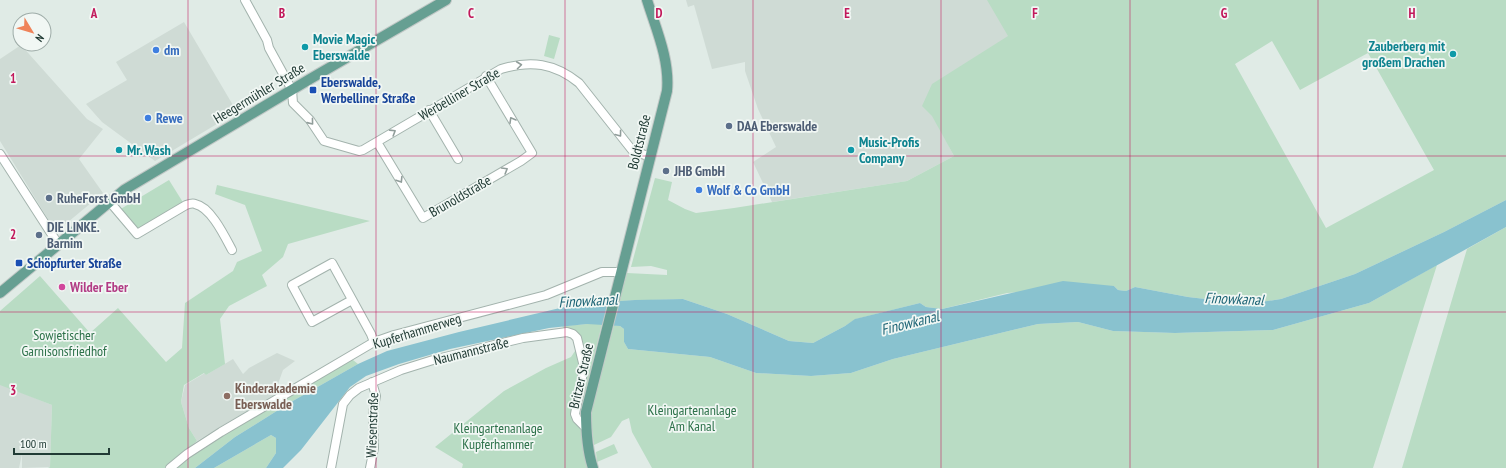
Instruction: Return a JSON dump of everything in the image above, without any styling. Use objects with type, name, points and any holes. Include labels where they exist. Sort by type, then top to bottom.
[{"type":"main road","name":"Heegermühler Straße","points":[[0,293],[124,190],[446,0]]},
{"type":"main road","name":"Boldtstraße","points":[[616,292],[667,91],[668,81],[666,65],[647,0]]},
{"type":"main road","name":"Britzer Straße","points":[[593,468],[586,428],[586,412],[616,292]]},
{"type":"street","name":"Werbelliner Straße","points":[[245,0],[267,38],[269,48],[292,90],[293,104],[310,120],[324,141],[359,151],[363,150],[486,76],[501,69],[518,64],[538,64],[555,68],[571,76],[585,89],[632,150],[650,157]]},
{"type":"street","name":"Brunoldstraße","points":[[377,142],[423,218],[532,153],[486,76]]},
{"type":"street","points":[[429,110],[458,159]]},
{"type":"street","points":[[1,157],[58,244]]},
{"type":"street","points":[[109,202],[137,234],[186,205],[195,204],[205,208],[232,250]]},
{"type":"street","points":[[352,300],[312,322],[292,285],[332,263],[352,300],[374,342]]},
{"type":"street","name":"Kupferhammerweg","points":[[170,468],[187,454],[221,432],[374,342],[394,335],[546,295],[602,272],[620,272]]},
{"type":"street","name":"Naumannstraße","points":[[331,468],[343,404],[350,395],[359,388],[401,370],[433,360],[523,338],[567,332],[573,334],[577,338],[584,367],[575,414],[577,419],[586,428]]},
{"type":"street","name":"Wiesenstraße","points":[[370,468],[374,448],[373,413],[376,396],[372,382]]},
{"type":"shaded area","points":[[686,0],[1110,0],[933,116],[954,156],[907,181],[772,202],[753,162],[776,147],[758,109],[745,71],[745,62],[712,69],[694,5],[688,7]]},
{"type":"shaded area","points":[[184,22],[237,112],[155,161],[102,122],[86,104],[127,80],[116,62]]},
{"type":"shaded area","points":[[12,51],[27,52],[87,119],[103,129],[79,159],[103,193],[56,232],[0,141],[0,59]]},
{"type":"shaded area","name":"Kinderakademie Eberswalde","points":[[277,353],[295,361],[283,370],[278,384],[282,390],[197,441],[189,428],[181,402],[185,385],[205,373],[206,375],[233,359],[243,374],[249,368]]},
{"type":"shaded area","points":[[0,384],[52,405],[50,467],[22,468],[22,454],[19,468],[0,468]]},
{"type":"green space","points":[[987,0],[1506,0],[1506,200],[1444,232],[1355,274],[1281,299],[1248,304],[1188,297],[1135,287],[1126,291],[1118,290],[1114,286],[1007,293],[942,309],[926,307],[920,303],[856,319],[813,343],[789,341],[727,314],[683,299],[619,301],[627,273],[667,275],[667,270],[651,266],[631,267],[655,178],[672,182],[668,200],[696,213],[907,181],[954,156],[932,116],[922,106],[932,84],[1008,36]],"holes":[[[1272,41],[1300,90],[1368,53],[1434,170],[1326,228],[1235,64]]]},
{"type":"green space","points":[[549,35],[560,38],[554,59],[544,56]]},
{"type":"green space","points":[[169,180],[184,204],[136,231],[119,210]]},
{"type":"green space","name":"Sowjetischer Garnisonsfriedhof","points":[[217,185],[370,221],[288,244],[283,257],[262,275],[267,286],[229,306],[220,319],[225,364],[206,375],[204,373],[184,385],[181,402],[189,428],[197,441],[186,450],[187,453],[342,360],[353,360],[358,364],[291,402],[235,437],[195,468],[48,468],[50,467],[52,405],[0,385],[0,311],[40,276],[90,333],[118,308],[166,362],[182,348],[185,303],[233,271],[237,262],[262,251],[245,205],[215,194]]},
{"type":"green space","points":[[1506,227],[1506,468],[1402,468],[1467,249]]},
{"type":"green space","name":"Kleingartenanlage Am Kanal","points":[[1437,265],[1373,468],[652,468],[632,432],[629,418],[622,421],[611,437],[594,445],[591,423],[592,409],[614,325],[620,326],[624,329],[624,342],[628,349],[710,357],[756,373],[811,376],[851,373],[893,359],[1038,324],[1078,322],[1113,331],[1175,333],[1273,330],[1369,303]]},
{"type":"green space","name":"Kleingartenanlage Kupferhammer","points":[[602,324],[592,364],[584,410],[589,468],[462,468],[463,464],[435,447],[504,391],[546,368],[571,357],[577,348],[574,341],[562,326]]},
{"type":"green space","points":[[271,435],[276,438],[276,453],[266,468],[214,468]]},
{"type":"green space","points":[[614,444],[618,453],[597,462],[596,452]]},
{"type":"water","name":"Finowkanal","points":[[1506,200],[1506,227],[1369,303],[1273,330],[1175,333],[1113,331],[1078,322],[1038,324],[893,359],[851,373],[811,376],[756,373],[710,357],[628,349],[624,342],[624,329],[620,326],[587,324],[549,328],[450,349],[399,364],[366,376],[350,387],[301,450],[283,468],[266,468],[276,453],[276,438],[271,435],[214,468],[195,468],[235,437],[291,402],[358,364],[387,351],[577,304],[635,300],[683,299],[727,314],[789,341],[813,343],[855,319],[920,303],[926,307],[942,309],[1063,281],[1114,286],[1118,290],[1126,291],[1135,287],[1188,297],[1248,304],[1281,299],[1355,274],[1444,232]]},
{"type":"place","name":"Movie Magic Eberswalde","points":[[305,47]]},
{"type":"place","name":"dm","points":[[156,50]]},
{"type":"place","name":"Zauberberg mit großem Drachen","points":[[1453,54]]},
{"type":"place","name":"Eberswalde, Werbelliner Straße","points":[[313,90]]},
{"type":"place","name":"Rewe","points":[[148,118]]},
{"type":"place","name":"DAA Eberswalde","points":[[729,126]]},
{"type":"place","name":"Mr. Wash","points":[[119,150]]},
{"type":"place","name":"Music-Profis Company","points":[[851,150]]},
{"type":"place","name":"JHB GmbH","points":[[666,171]]},
{"type":"place","name":"Wolf & Co GmbH","points":[[699,190]]},
{"type":"place","name":"RuheForst GmbH","points":[[49,198]]},
{"type":"place","name":"DIE LINKE. Barnim","points":[[39,235]]},
{"type":"place","name":"Schöpfurter Straße","points":[[19,263]]},
{"type":"place","name":"Wilder Eber","points":[[62,287]]},
{"type":"place","name":"Kinderakademie Eberswalde","points":[[227,396]]}]
